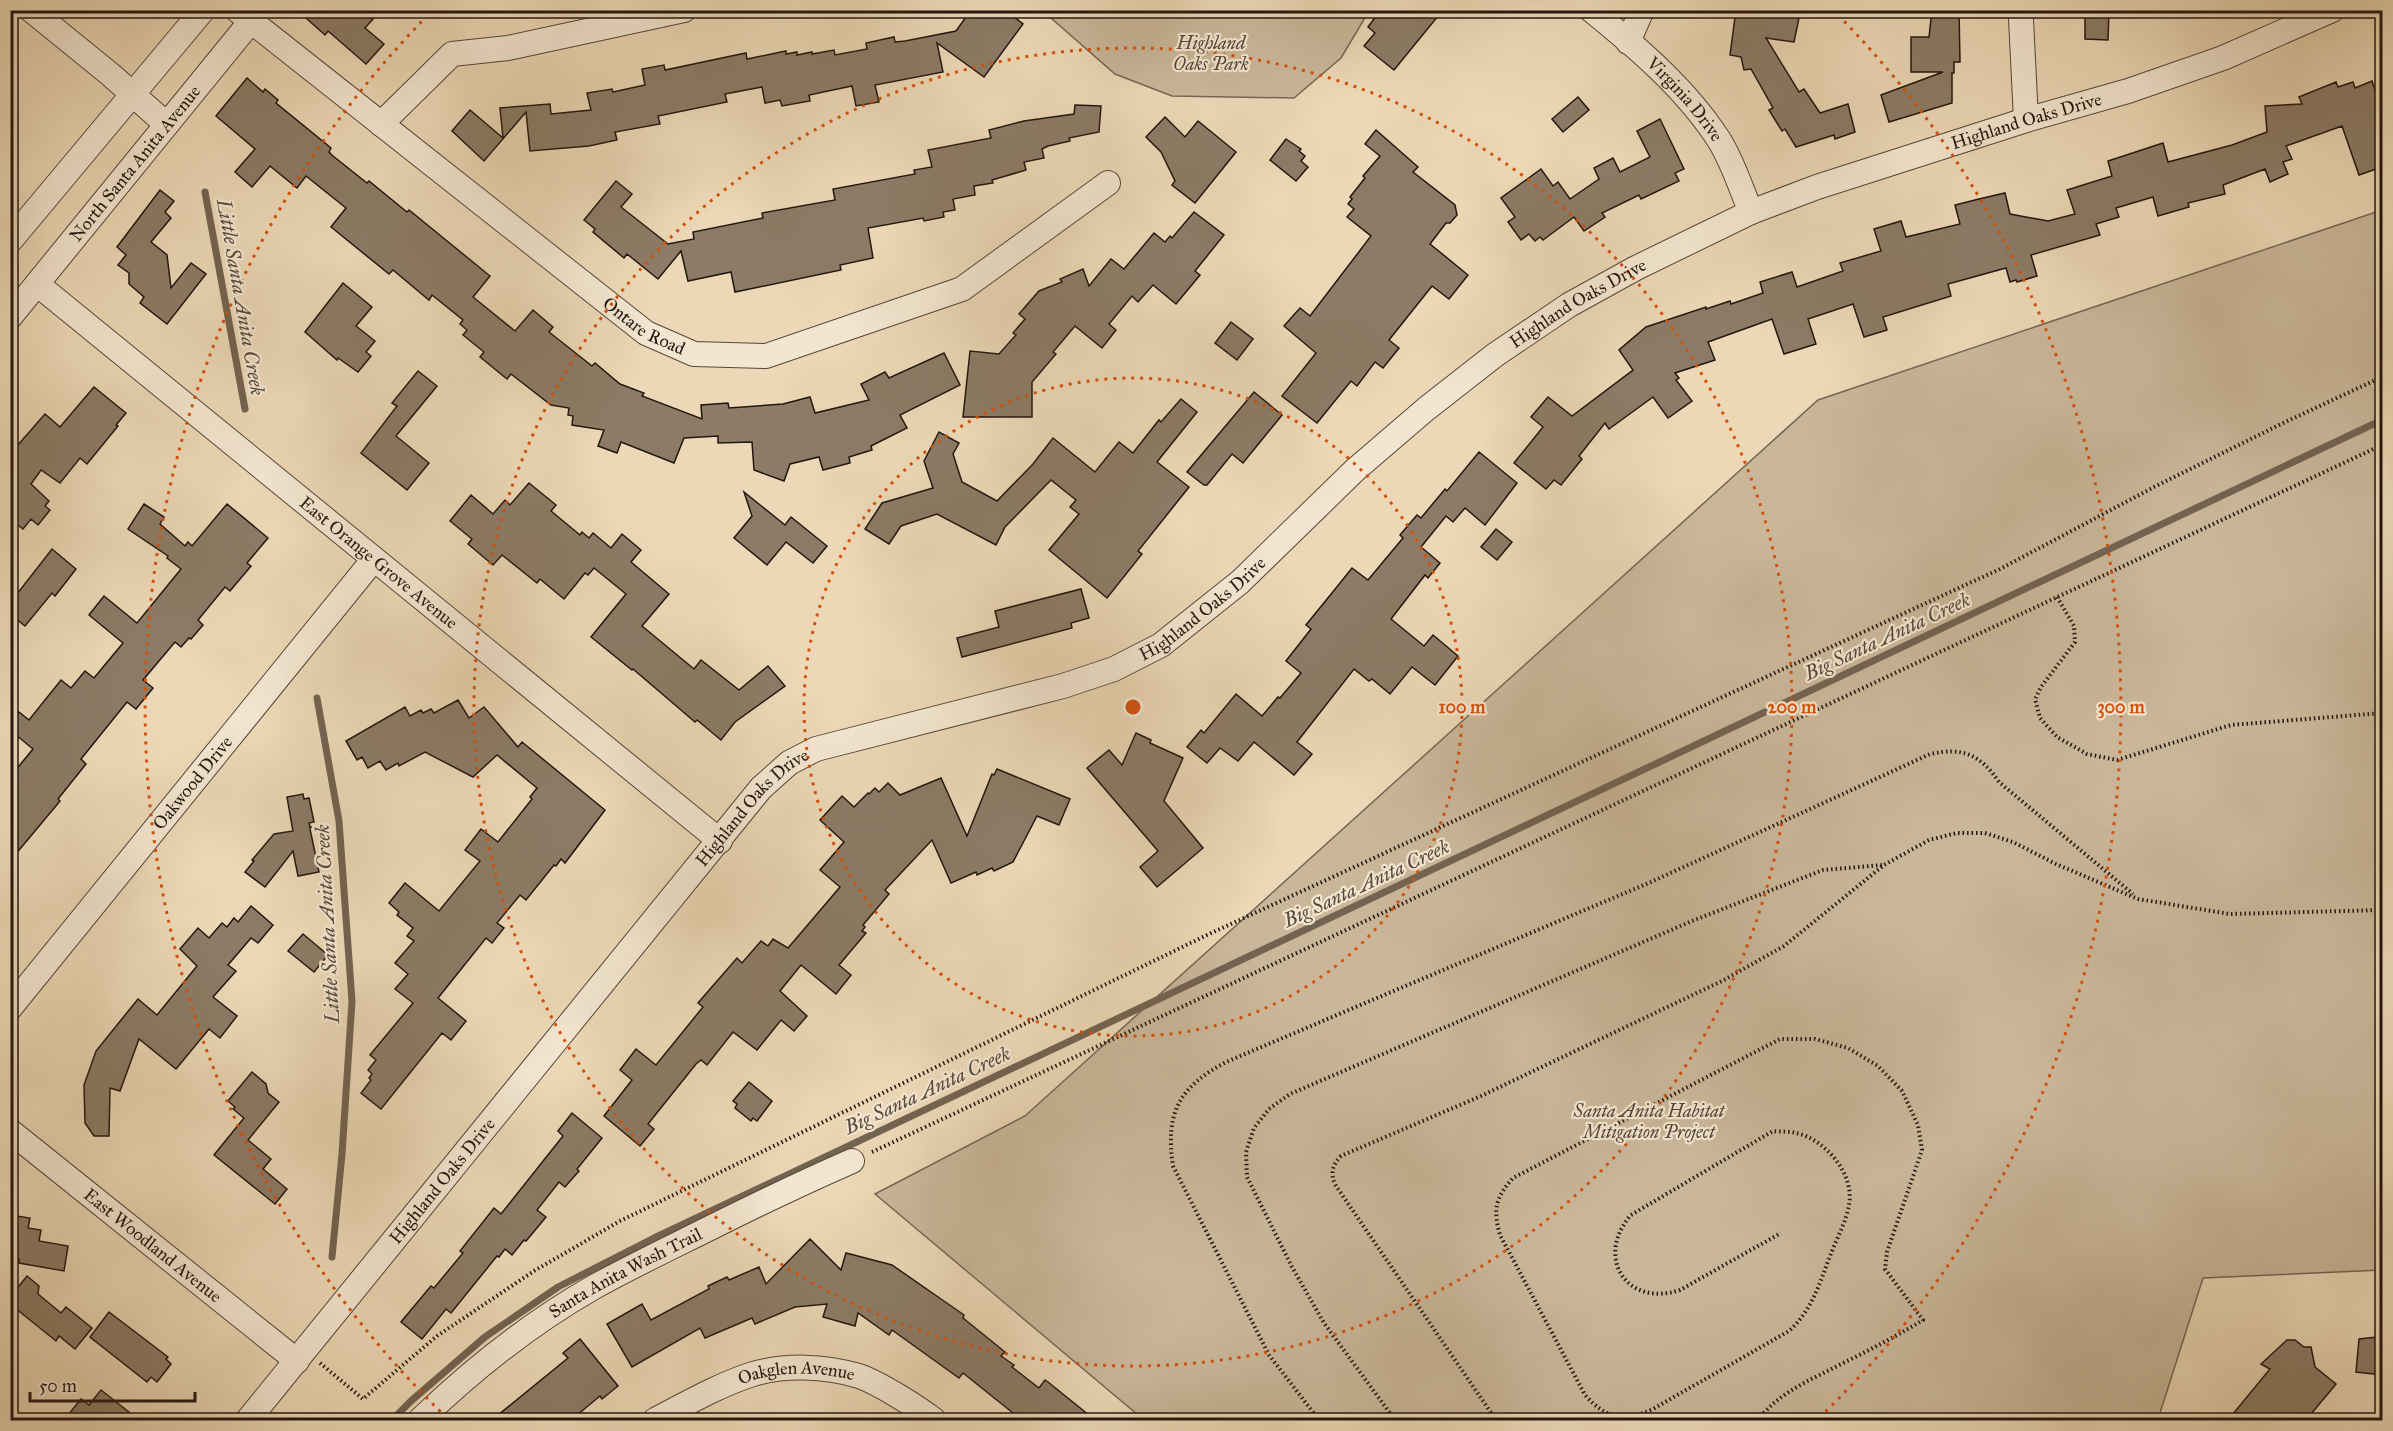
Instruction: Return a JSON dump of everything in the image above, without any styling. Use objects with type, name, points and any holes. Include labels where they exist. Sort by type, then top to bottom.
[{"type":"street","points":[[31,10],[166,124]]},
{"type":"street","points":[[10,241],[203,10]]},
{"type":"street","points":[[381,124],[452,54],[508,48],[684,10]]},
{"type":"street","name":"Virginia Drive","points":[[1591,10],[1686,96],[1720,142],[1750,212]]},
{"type":"street","points":[[1628,42],[1642,10]]},
{"type":"street","points":[[2022,10],[2026,120]]},
{"type":"street","name":"Highland Oaks Drive","points":[[248,1420],[761,788],[789,763],[816,748],[1063,686],[1114,669],[1161,645],[1240,582],[1354,470],[1495,355],[1569,305],[1636,268],[1750,212],[1817,187],[2026,120],[2128,91],[2223,58],[2332,10]]},
{"type":"street","name":"Ontare Road","points":[[249,14],[381,124],[646,333],[694,354],[766,356],[962,289],[1108,183]]},
{"type":"street","name":"North Santa Anita Avenue","points":[[10,317],[166,124],[249,14]]},
{"type":"street","name":"East Orange Grove Avenue","points":[[37,284],[720,841]]},
{"type":"street","name":"Oakwood Drive","points":[[10,1008],[374,559]]},
{"type":"street","name":"East Woodland Avenue","points":[[10,1131],[301,1356]]},
{"type":"street","name":"Santa Anita Wash Trail","points":[[420,1420],[448,1393],[500,1352],[592,1288],[791,1188],[852,1161]]},
{"type":"street","name":"Oakglen Avenue","points":[[655,1420],[698,1397],[752,1375],[804,1367],[860,1377],[918,1408],[934,1420]]},
{"type":"path","points":[[301,1356],[363,1399],[437,1336],[534,1271],[620,1221],[1207,935],[2000,569],[2186,471],[2382,377]]},
{"type":"path","points":[[852,1161],[2382,445]]},
{"type":"path","points":[[2057,597],[2074,626],[2075,642],[2041,687],[2035,699],[2040,717],[2057,737],[2087,754],[2117,760],[2231,725],[2382,712]]},
{"type":"path","points":[[1319,1420],[1269,1355],[1173,1166],[1169,1140],[1173,1115],[1185,1092],[1204,1074],[1226,1062],[1651,882],[1930,754],[1946,750],[1962,752],[1977,758],[1990,768],[1999,782],[2138,899]]},
{"type":"path","points":[[1496,1420],[1336,1186],[1332,1173],[1336,1160],[1347,1152],[1481,1096],[1724,980],[1784,946],[1884,865],[1929,840],[1957,833],[1985,833],[2013,842],[2055,864],[2138,899],[2230,914],[2382,910]]},
{"type":"path","points":[[1395,1420],[1324,1323],[1292,1267],[1247,1177],[1246,1152],[1251,1136],[1254,1128],[1269,1109],[1290,1094],[1692,921],[1823,870],[1884,865]]},
{"type":"path","points":[[1758,1420],[1769,1405],[1787,1392],[1890,1340],[1923,1320],[1885,1269],[1887,1251],[1922,1150],[1918,1125],[1902,1091],[1878,1066],[1848,1048],[1815,1039],[1780,1039],[1513,1178],[1502,1190],[1496,1204],[1496,1220],[1500,1235],[1585,1395],[1595,1407],[1609,1414],[1624,1417],[1639,1415],[1653,1408],[1789,1331],[1803,1318],[1813,1302],[1850,1203],[1846,1180],[1836,1159],[1818,1143],[1797,1133],[1773,1131],[1631,1215],[1621,1226],[1615,1247],[1618,1268],[1626,1281],[1638,1290],[1652,1295],[1667,1295],[1680,1290],[1781,1233]]},
{"type":"green space","name":"Highland Oaks Park","points":[[1043,11],[1369,11],[1341,58],[1294,98],[1172,96],[1115,74]]},
{"type":"green space","name":"Santa Anita Habitat Mitigation Project","points":[[2382,210],[2382,1270],[2203,1278],[2160,1413],[2151,1420],[1144,1420],[875,1194],[1025,1116],[1818,400]]},
{"type":"building","points":[[297,10],[363,10],[373,19],[365,28],[384,44],[366,64],[328,31],[325,35]]},
{"type":"building","points":[[971,10],[1005,10],[1023,24],[984,77],[937,43],[943,72],[875,85],[879,102],[856,106],[852,86],[809,95],[810,101],[782,106],[780,100],[765,103],[762,87],[725,94],[727,102],[658,116],[660,124],[615,132],[617,140],[589,146],[530,151],[526,112],[484,161],[452,131],[470,110],[503,138],[500,108],[550,104],[551,114],[591,110],[587,93],[612,89],[613,92],[645,85],[642,69],[664,65],[665,70],[746,53],[747,59],[786,51],[786,54],[797,52],[797,55],[834,50],[835,55],[867,49],[866,43],[894,37],[895,42],[956,31]]},
{"type":"building","points":[[1392,10],[1443,10],[1394,70],[1364,46],[1375,33],[1368,27],[1379,12],[1386,18]]},
{"type":"building","points":[[1736,10],[1798,12],[1794,42],[1766,38],[1799,92],[1804,89],[1820,113],[1848,104],[1855,132],[1835,139],[1834,135],[1796,147],[1785,129],[1782,131],[1769,110],[1773,108],[1751,69],[1744,70],[1741,57],[1730,55]]},
{"type":"building","points":[[1932,10],[1959,10],[1960,62],[1954,62],[1952,103],[1889,122],[1881,95],[1943,72],[1911,72],[1911,37],[1929,37]]},
{"type":"building","points":[[2085,10],[2109,10],[2108,40],[2085,39]]},
{"type":"building","points":[[247,78],[263,92],[265,89],[278,100],[276,103],[331,148],[329,152],[333,156],[407,212],[409,210],[490,276],[473,297],[515,331],[533,310],[553,327],[549,332],[592,366],[595,363],[620,384],[644,393],[642,396],[702,419],[701,405],[728,403],[729,408],[783,404],[810,397],[815,413],[869,400],[861,384],[885,372],[889,378],[944,353],[960,385],[900,415],[907,428],[871,446],[872,450],[849,457],[850,463],[823,470],[819,457],[790,464],[784,481],[754,470],[752,442],[718,443],[718,436],[684,438],[674,463],[621,442],[617,453],[598,446],[604,430],[572,425],[573,416],[568,415],[569,408],[551,405],[511,374],[507,379],[480,357],[484,352],[463,335],[467,330],[460,324],[463,320],[432,295],[429,300],[393,270],[389,274],[331,227],[346,208],[306,176],[297,188],[270,166],[252,187],[235,172],[255,149],[216,116]]},
{"type":"building","points":[[2372,81],[2382,110],[2382,167],[2359,175],[2342,126],[2286,146],[2292,159],[2283,162],[2288,174],[2270,182],[2265,169],[2223,185],[2225,194],[2188,203],[2189,207],[2158,216],[2153,197],[2116,208],[2119,217],[2096,224],[2100,235],[2031,255],[2037,276],[2010,282],[2006,268],[1948,284],[1951,296],[1883,317],[1887,330],[1864,337],[1853,304],[1808,319],[1816,344],[1784,354],[1772,319],[1708,342],[1715,360],[1675,373],[1679,378],[1676,380],[1692,401],[1668,418],[1653,397],[1609,429],[1605,423],[1579,456],[1582,459],[1561,485],[1554,480],[1546,489],[1514,463],[1543,427],[1531,417],[1548,397],[1572,416],[1633,370],[1619,350],[1646,327],[1706,307],[1706,309],[1730,301],[1731,304],[1763,293],[1760,282],[1792,272],[1797,287],[1843,271],[1840,263],[1881,251],[1874,229],[1901,221],[1906,237],[1960,224],[1955,205],[2005,193],[2010,214],[2048,221],[2075,214],[2067,190],[2112,176],[2108,161],[2163,143],[2168,162],[2232,145],[2267,132],[2265,106],[2302,104],[2299,97],[2336,82],[2338,87],[2353,82],[2355,88]]},
{"type":"building","points":[[1578,97],[1589,110],[1563,132],[1552,119]]},
{"type":"building","points":[[1075,105],[1101,106],[1099,132],[1069,138],[1070,141],[1048,146],[1042,149],[1044,158],[1024,162],[1026,170],[992,180],[993,183],[974,186],[975,195],[953,199],[955,210],[943,212],[944,217],[924,221],[923,218],[868,228],[873,258],[840,265],[841,270],[735,292],[731,272],[688,281],[681,251],[658,279],[627,254],[624,258],[593,232],[595,229],[584,220],[616,181],[632,194],[621,207],[668,244],[694,239],[693,232],[763,218],[762,213],[835,200],[833,189],[915,174],[914,170],[932,167],[928,150],[991,138],[989,130],[1024,121],[1074,114]]},
{"type":"building","points":[[1165,117],[1185,137],[1198,121],[1236,152],[1195,203],[1172,185],[1175,181],[1161,152],[1146,137]]},
{"type":"building","points":[[1660,119],[1684,169],[1675,173],[1679,181],[1641,199],[1639,195],[1602,213],[1605,217],[1584,231],[1574,217],[1543,240],[1540,237],[1535,241],[1529,234],[1521,240],[1508,222],[1515,217],[1501,198],[1541,169],[1553,186],[1558,182],[1570,199],[1599,179],[1594,168],[1613,158],[1620,172],[1650,157],[1637,131]]},
{"type":"building","points":[[1376,130],[1418,167],[1413,172],[1455,205],[1457,215],[1450,223],[1446,223],[1430,244],[1468,275],[1449,299],[1432,286],[1389,340],[1399,348],[1383,368],[1375,362],[1357,386],[1351,381],[1317,423],[1282,396],[1316,353],[1284,326],[1300,308],[1310,316],[1371,236],[1347,217],[1354,209],[1348,204],[1352,199],[1350,197],[1365,178],[1363,176],[1380,156],[1365,144]]},
{"type":"building","points":[[1286,139],[1301,149],[1299,151],[1305,156],[1301,161],[1308,167],[1296,181],[1270,160]]},
{"type":"building","points":[[160,190],[174,201],[165,212],[171,218],[151,242],[167,255],[171,288],[191,263],[206,274],[167,324],[140,303],[144,297],[129,284],[129,273],[118,265],[126,255],[117,247]]},
{"type":"building","points":[[1194,212],[1224,235],[1195,271],[1200,275],[1176,304],[1153,285],[1138,302],[1132,296],[1109,324],[1116,330],[1102,348],[1075,326],[1053,352],[1056,354],[1032,382],[1032,417],[963,417],[970,351],[999,354],[1016,335],[1013,333],[1025,319],[1019,314],[1039,291],[1062,282],[1060,279],[1083,269],[1089,286],[1111,259],[1124,269],[1154,233],[1165,242],[1170,236],[1172,238]]},
{"type":"building","points":[[343,283],[372,307],[356,326],[375,341],[366,352],[371,356],[358,372],[338,358],[337,360],[305,332]]},
{"type":"building","points":[[1231,322],[1253,339],[1237,360],[1215,343]]},
{"type":"building","points":[[418,371],[437,386],[396,436],[429,463],[407,490],[361,453],[397,406],[392,403]]},
{"type":"building","points":[[94,387],[126,413],[87,464],[80,458],[60,483],[41,470],[31,484],[49,501],[45,506],[50,510],[38,525],[31,519],[23,529],[10,519],[10,454],[45,414],[60,427]]},
{"type":"building","points":[[1254,392],[1282,415],[1243,463],[1232,454],[1207,485],[1204,485],[1187,472]]},
{"type":"building","points":[[1181,399],[1197,412],[1157,462],[1189,487],[1138,551],[1142,554],[1107,598],[1049,550],[1079,514],[1070,507],[1076,500],[1051,480],[1005,527],[996,545],[937,514],[901,526],[889,544],[865,529],[882,503],[933,488],[924,461],[939,432],[959,443],[953,454],[962,482],[997,501],[1033,464],[1053,438],[1095,472],[1119,442],[1133,453],[1159,420],[1161,422]]},
{"type":"building","points":[[1479,452],[1517,483],[1485,525],[1465,508],[1453,522],[1446,516],[1421,547],[1440,563],[1428,578],[1425,575],[1391,619],[1424,646],[1433,635],[1458,656],[1435,685],[1412,667],[1390,694],[1372,679],[1369,681],[1354,669],[1297,742],[1312,754],[1294,775],[1254,742],[1238,761],[1220,748],[1207,763],[1187,747],[1201,730],[1204,733],[1236,694],[1262,716],[1278,697],[1280,698],[1301,673],[1286,661],[1311,629],[1306,625],[1352,568],[1368,580],[1403,538],[1400,535],[1417,515],[1421,518]]},
{"type":"building","points":[[529,483],[556,505],[551,511],[580,535],[582,532],[589,538],[593,533],[611,548],[622,534],[641,550],[631,562],[669,594],[642,626],[694,669],[701,660],[739,690],[768,666],[785,686],[735,722],[721,740],[697,720],[695,722],[633,669],[591,637],[626,594],[594,568],[588,575],[585,573],[564,599],[540,579],[537,583],[502,555],[493,565],[468,544],[472,539],[450,521],[471,495],[493,514],[505,500],[510,505]]},
{"type":"building","points":[[744,492],[785,525],[791,517],[827,546],[813,563],[786,542],[767,565],[734,538],[752,516]]},
{"type":"building","points":[[144,504],[164,517],[160,524],[185,546],[188,542],[192,546],[227,504],[268,538],[247,563],[251,566],[230,591],[225,587],[198,620],[203,625],[191,639],[189,638],[181,647],[175,642],[143,680],[153,688],[136,709],[127,702],[81,759],[86,764],[58,799],[60,801],[10,861],[10,777],[33,749],[10,730],[10,722],[19,712],[29,720],[61,680],[71,688],[85,671],[94,678],[123,643],[89,615],[104,596],[137,623],[181,569],[167,558],[168,556],[128,529]]},
{"type":"building","points":[[1496,529],[1512,542],[1497,560],[1481,547]]},
{"type":"building","points":[[52,549],[76,569],[55,596],[52,593],[25,626],[10,614],[10,603]]},
{"type":"building","points":[[1081,589],[1089,618],[1071,623],[1072,628],[962,657],[957,638],[999,627],[995,611]]},
{"type":"building","points":[[458,700],[469,718],[484,707],[518,747],[522,742],[605,810],[565,863],[561,859],[556,866],[554,865],[526,900],[520,895],[497,923],[504,928],[492,943],[486,938],[438,998],[466,1021],[451,1040],[442,1033],[381,1109],[361,1093],[371,1080],[369,1078],[372,1074],[368,1070],[376,1060],[370,1055],[413,1003],[395,989],[408,974],[395,963],[414,941],[407,936],[413,928],[397,915],[399,912],[389,903],[405,883],[439,911],[480,861],[465,850],[481,829],[498,842],[532,799],[530,797],[537,788],[497,755],[473,777],[425,752],[399,766],[398,763],[386,770],[380,761],[368,768],[362,757],[357,760],[346,741],[405,707],[410,716],[421,710],[423,713],[431,709],[434,713]]},
{"type":"building","points":[[1136,733],[1151,740],[1150,743],[1183,758],[1164,801],[1203,848],[1157,887],[1140,867],[1158,851],[1087,768],[1109,750],[1122,765]]},
{"type":"building","points":[[997,769],[1070,799],[1059,825],[1037,816],[1013,862],[994,871],[992,868],[977,875],[976,872],[951,883],[932,840],[885,890],[889,894],[863,925],[865,927],[862,931],[866,933],[839,965],[851,975],[836,994],[801,965],[780,991],[807,1016],[794,1031],[781,1020],[757,1050],[733,1032],[707,1065],[701,1060],[696,1064],[648,1124],[654,1129],[640,1146],[604,1116],[632,1080],[620,1070],[636,1049],[656,1065],[703,1007],[698,1003],[737,958],[742,963],[761,941],[768,946],[773,939],[788,948],[840,887],[820,870],[844,842],[820,820],[842,796],[854,807],[875,788],[879,792],[888,783],[900,795],[941,778],[967,836],[992,774],[994,775]]},
{"type":"building","points":[[303,794],[304,799],[309,798],[314,822],[309,823],[319,872],[298,876],[293,851],[265,887],[245,872],[274,834],[293,831],[287,797]]},
{"type":"building","points":[[251,906],[273,925],[258,943],[251,938],[228,965],[236,971],[213,997],[237,1016],[220,1038],[209,1029],[176,1069],[139,1039],[120,1091],[110,1088],[109,1136],[94,1136],[85,1123],[84,1085],[96,1051],[138,999],[157,1015],[197,966],[180,949],[198,928],[209,938],[222,923],[227,927],[234,918],[238,922]]},
{"type":"building","points":[[303,934],[328,955],[314,972],[288,951]]},
{"type":"building","points":[[252,1072],[266,1084],[268,1093],[279,1102],[248,1140],[271,1159],[263,1169],[287,1189],[275,1204],[214,1155],[244,1118],[233,1109],[235,1107],[228,1101]]},
{"type":"building","points":[[749,1082],[772,1101],[757,1121],[753,1118],[751,1121],[735,1108],[737,1104],[733,1101]]},
{"type":"building","points":[[572,1113],[602,1138],[565,1187],[559,1182],[537,1210],[546,1217],[526,1241],[524,1240],[512,1255],[505,1249],[499,1257],[497,1256],[451,1313],[446,1309],[422,1339],[401,1322],[431,1286],[434,1288],[463,1253],[460,1251],[494,1208],[501,1214],[563,1136],[558,1131]]},
{"type":"building","points":[[10,1215],[30,1218],[28,1228],[41,1230],[39,1241],[68,1246],[64,1271],[19,1263],[19,1259],[10,1258]]},
{"type":"building","points":[[810,1239],[841,1270],[846,1253],[892,1265],[964,1315],[963,1318],[1005,1352],[1001,1356],[1014,1365],[1012,1367],[1039,1388],[1045,1380],[1095,1420],[1006,1420],[1013,1413],[963,1373],[959,1378],[892,1330],[889,1335],[858,1313],[855,1326],[823,1317],[827,1304],[795,1307],[755,1324],[752,1318],[705,1338],[700,1328],[632,1367],[607,1324],[642,1304],[651,1320],[709,1289],[708,1286],[727,1277],[729,1280],[759,1267],[766,1284]]},
{"type":"building","points":[[27,1276],[39,1286],[38,1294],[61,1313],[66,1307],[92,1328],[75,1349],[59,1336],[56,1341],[10,1304],[10,1297]]},
{"type":"building","points":[[109,1312],[168,1357],[166,1359],[171,1364],[157,1382],[151,1377],[147,1382],[90,1337]]},
{"type":"building","points":[[2377,1337],[2378,1348],[2382,1349],[2382,1375],[2356,1372],[2359,1339]]},
{"type":"building","points":[[580,1339],[618,1386],[602,1399],[600,1396],[571,1420],[492,1420],[568,1358],[563,1353]]},
{"type":"building","points":[[2287,1340],[2295,1340],[2304,1347],[2311,1347],[2315,1367],[2336,1384],[2306,1420],[2228,1420],[2270,1369],[2261,1364]]},
{"type":"building","points":[[101,1390],[139,1420],[64,1420],[81,1399],[89,1405]]},
{"type":"waterway","name":"Little Santa Anita Creek","points":[[205,192],[245,409]]},
{"type":"waterway","name":"Big Santa Anita Creek","points":[[392,1420],[485,1337],[558,1287],[654,1238],[2382,420]]},
{"type":"waterway","name":"Little Santa Anita Creek","points":[[317,698],[339,821],[352,1001],[342,1154],[332,1257]]}]
